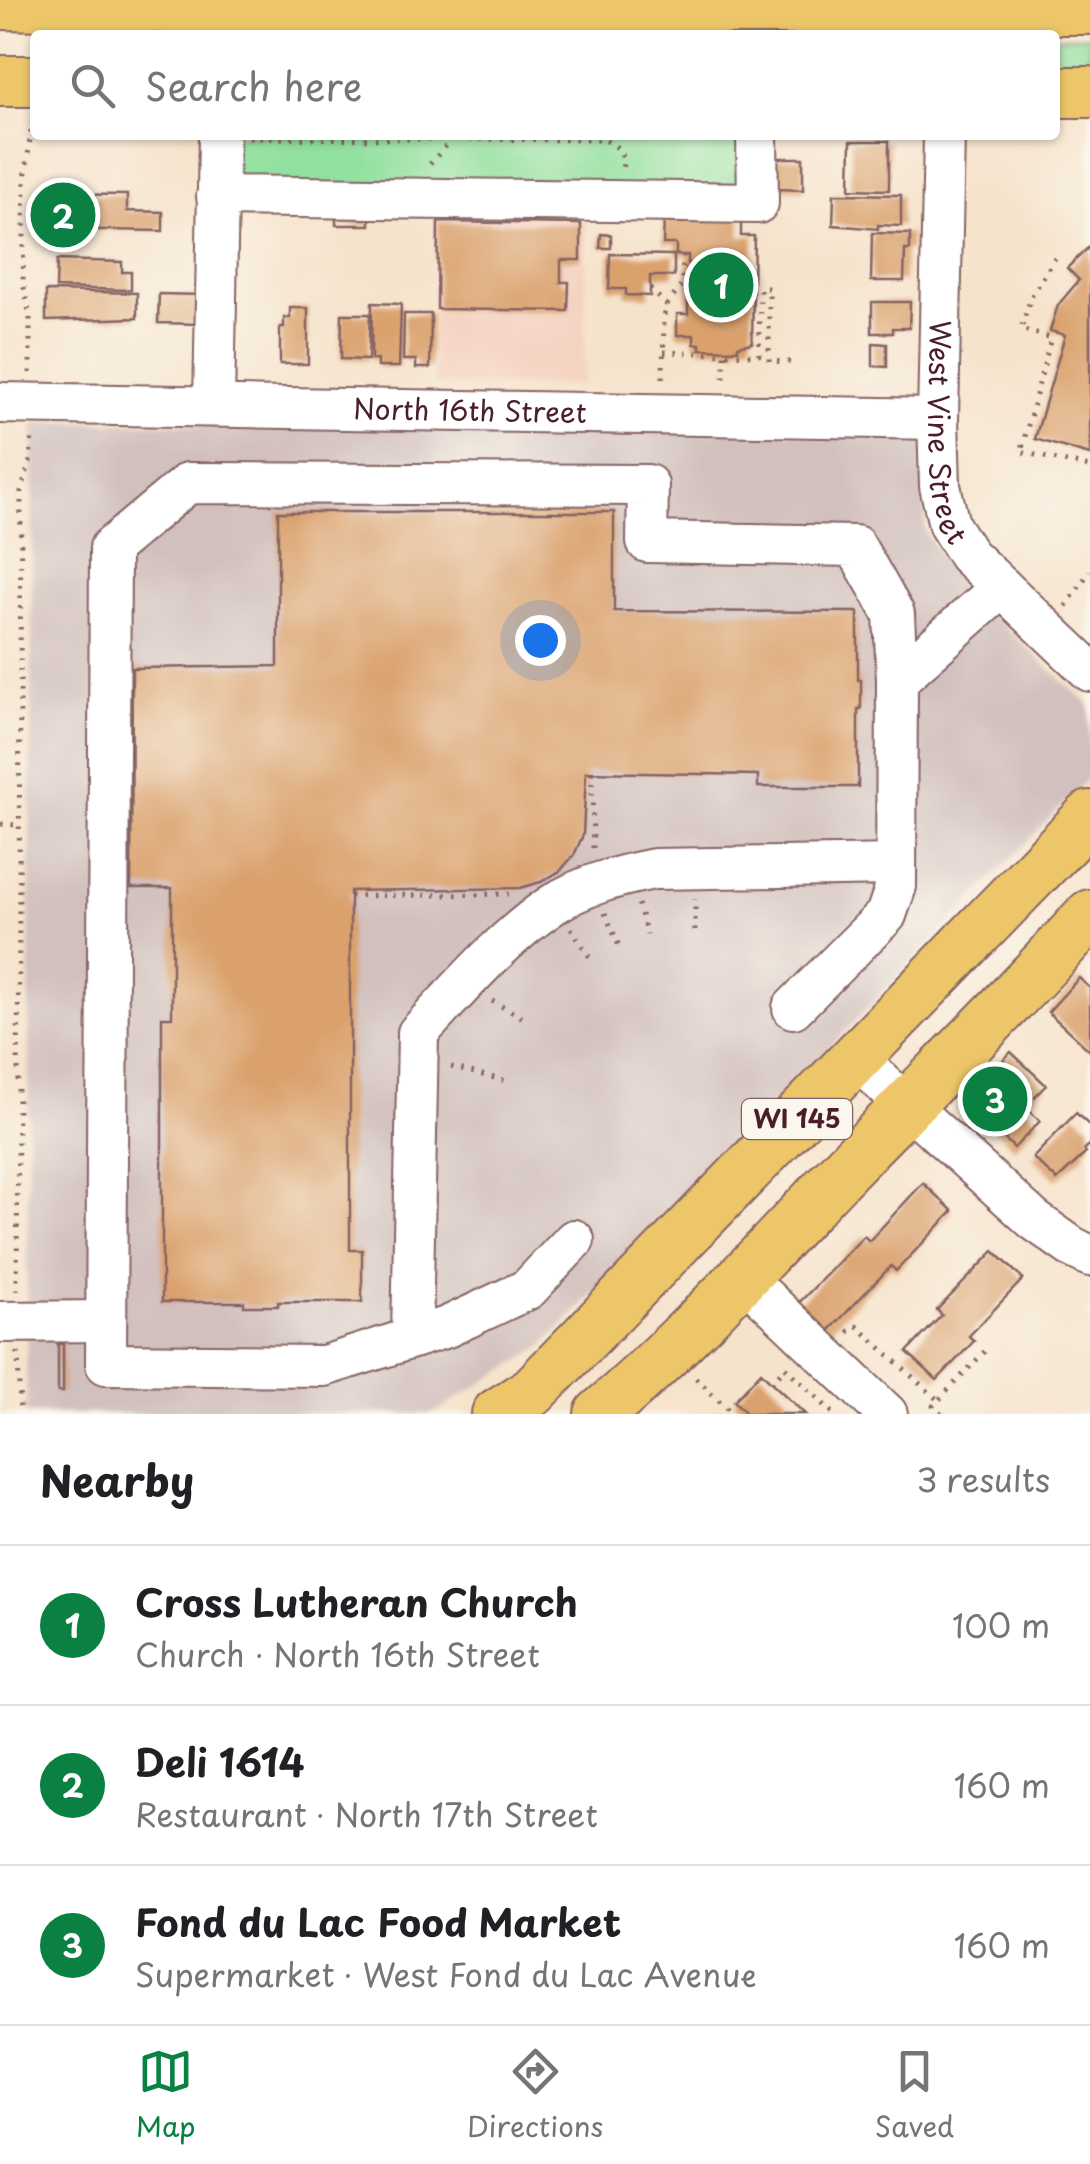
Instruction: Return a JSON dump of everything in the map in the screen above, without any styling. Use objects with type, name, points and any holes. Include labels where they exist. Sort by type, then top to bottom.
[{"type":"main road","points":[[0,4],[221,15],[947,14],[1090,9]]},
{"type":"main road","points":[[1060,92],[1090,92]]},
{"type":"main road","name":"WI 145","points":[[497,1414],[533,1391],[1090,816]]},
{"type":"main road","name":"WI 145","points":[[600,1414],[664,1357],[1017,996],[1090,915]]},
{"type":"street","points":[[214,406],[219,140]]},
{"type":"street","points":[[217,196],[758,203],[757,140]]},
{"type":"street","name":"West Vine Street","points":[[944,140],[938,419],[940,486],[948,525],[968,555],[1085,655]]},
{"type":"street","name":"North 16th Street","points":[[21,402],[938,419]]},
{"type":"street","points":[[574,1240],[528,1289],[446,1327],[324,1366],[106,1364],[110,548],[188,483],[648,486],[647,542],[855,546],[894,614],[896,886],[886,915],[792,1008]]},
{"type":"street","points":[[897,680],[1002,587]]},
{"type":"street","points":[[412,1338],[418,1033],[498,948],[554,904],[609,879],[654,869],[896,865]]},
{"type":"street","points":[[856,1059],[1034,1220],[1090,1256]]},
{"type":"street","points":[[742,1276],[887,1414]]},
{"type":"street","points":[[8,1322],[106,1321]]},
{"type":"path","points":[[20,1414],[8,1322],[21,492],[30,461],[21,402],[30,316],[23,283],[23,90]]},
{"type":"path","points":[[425,169],[438,158],[445,140]]},
{"type":"path","points":[[604,140],[616,144],[624,161],[616,179]]},
{"type":"path","points":[[663,378],[667,305],[682,285],[683,255]]},
{"type":"path","points":[[1055,258],[1031,297],[1021,330],[1051,338],[1021,452],[1090,467]]},
{"type":"path","points":[[664,352],[760,355],[760,288],[769,288],[769,361],[790,362]]},
{"type":"path","points":[[650,289],[667,305]]},
{"type":"path","points":[[724,378],[725,354]]},
{"type":"path","points":[[1065,608],[1090,572]]},
{"type":"path","points":[[592,772],[593,862]]},
{"type":"path","points":[[2,824],[17,825]]},
{"type":"path","points":[[350,896],[516,894]]},
{"type":"path","points":[[463,985],[529,1021]]},
{"type":"path","points":[[417,1059],[506,1081]]},
{"type":"path","points":[[836,1323],[847,1334],[857,1326],[939,1401]]},
{"type":"path","points":[[941,1414],[933,1406],[989,1348]]},
{"type":"path","points":[[772,1382],[785,1367],[834,1414]]},
{"type":"path","points":[[696,1378],[733,1414]]},
{"type":"shaded area","points":[[434,207],[587,209],[584,385],[433,384]]},
{"type":"shaded area","points":[[33,424],[925,434],[925,532],[960,586],[1090,706],[1090,776],[542,1347],[432,1414],[26,1414]]},
{"type":"green space","points":[[1090,35],[1090,68],[1060,68],[1060,38]]},
{"type":"green space","points":[[231,140],[743,140],[742,194],[230,186]]},
{"type":"building","points":[[851,141],[889,141],[889,190],[850,189]]},
{"type":"building","points":[[776,158],[803,158],[803,190],[776,189]]},
{"type":"building","points":[[47,194],[127,195],[127,211],[163,212],[163,231],[47,229]]},
{"type":"building","points":[[834,194],[901,195],[901,226],[878,225],[878,229],[833,225]]},
{"type":"building","points":[[336,204],[370,205],[370,225],[336,225]]},
{"type":"building","points":[[741,209],[741,236],[754,236],[752,343],[738,346],[738,350],[700,349],[700,344],[694,344],[694,335],[677,335],[677,314],[688,314],[688,255],[676,255],[676,244],[663,244],[664,218]]},
{"type":"building","points":[[438,222],[581,224],[581,260],[561,260],[561,282],[569,282],[568,311],[437,309]]},
{"type":"building","points":[[872,233],[910,234],[904,281],[871,281]]},
{"type":"building","points":[[601,234],[611,235],[611,248],[600,248]]},
{"type":"building","points":[[1090,246],[1090,455],[1035,439],[1065,335],[1050,331],[1058,305],[1079,280],[1067,268]]},
{"type":"building","points":[[610,254],[674,255],[674,276],[650,276],[650,296],[626,295],[626,289],[609,289]]},
{"type":"building","points":[[57,260],[122,262],[122,272],[131,272],[131,290],[56,288]]},
{"type":"building","points":[[46,291],[137,293],[137,318],[46,321]]},
{"type":"building","points":[[159,294],[201,295],[200,324],[158,323]]},
{"type":"building","points":[[872,302],[910,302],[909,328],[872,333]]},
{"type":"building","points":[[372,303],[401,304],[399,367],[377,367],[377,360],[371,360]]},
{"type":"building","points":[[290,308],[308,308],[308,364],[280,364],[280,327],[284,327],[284,318],[290,318]]},
{"type":"building","points":[[342,314],[370,314],[368,360],[341,359]]},
{"type":"building","points":[[404,314],[431,314],[430,368],[416,368],[416,360],[403,360]]},
{"type":"building","points":[[873,343],[887,344],[887,367],[873,366]]},
{"type":"building","points":[[278,512],[614,512],[614,611],[858,612],[858,787],[758,787],[758,775],[586,772],[583,835],[574,855],[560,871],[541,882],[520,888],[350,891],[350,1250],[362,1250],[362,1302],[244,1306],[244,1302],[162,1302],[162,1017],[172,1017],[172,888],[131,888],[132,668],[278,666]]},
{"type":"building","points":[[1079,978],[1090,988],[1090,1051],[1048,1012]]},
{"type":"building","points":[[1011,1052],[1046,1085],[1025,1107],[1040,1121],[1014,1148],[965,1100]]},
{"type":"building","points":[[1076,1113],[1090,1126],[1090,1144],[1084,1150],[1086,1153],[1057,1180],[1033,1158]]},
{"type":"building","points":[[923,1183],[953,1211],[896,1271],[891,1266],[823,1337],[793,1309],[864,1236],[869,1241]]},
{"type":"building","points":[[994,1251],[1023,1279],[969,1336],[974,1341],[937,1380],[907,1352],[942,1315],[937,1310]]},
{"type":"building","points":[[58,1344],[63,1344],[63,1392],[58,1392]]},
{"type":"building","points":[[761,1372],[805,1414],[747,1414],[734,1401]]},
{"type":"place","name":"Deli 1614","points":[[63,215]]},
{"type":"place","name":"Cross Lutheran Church","points":[[721,285]]},
{"type":"place","name":"Fond du Lac Food Market","points":[[995,1099]]}]
